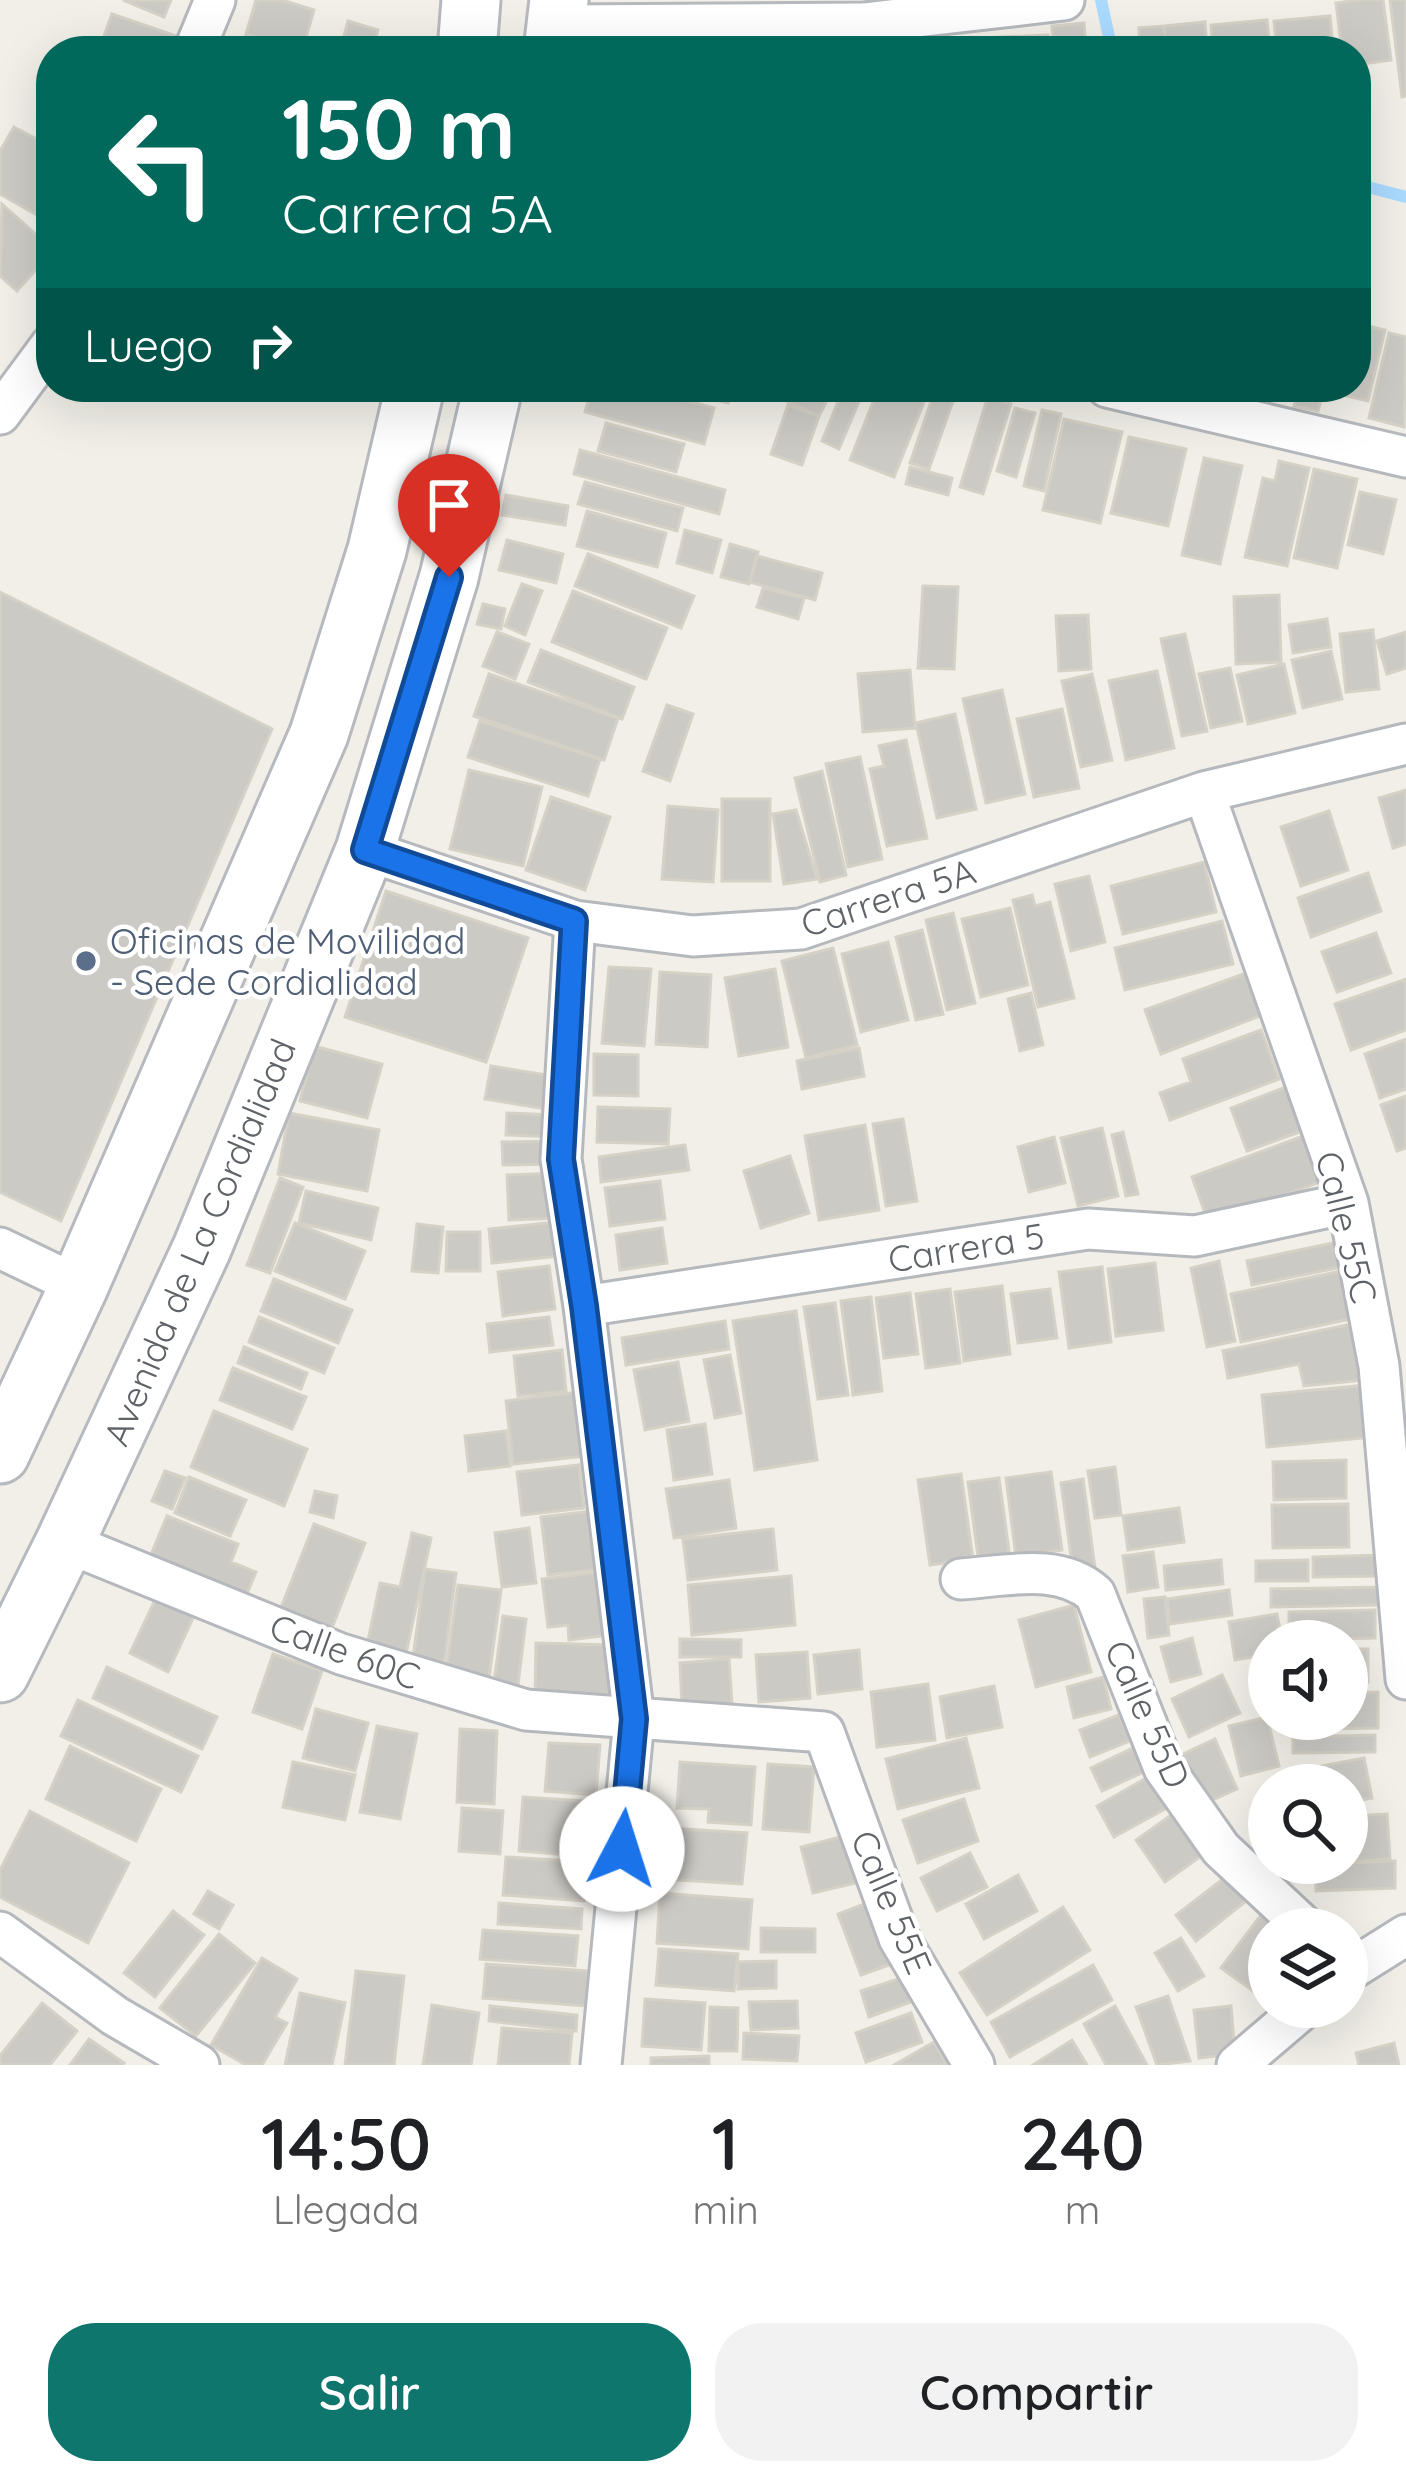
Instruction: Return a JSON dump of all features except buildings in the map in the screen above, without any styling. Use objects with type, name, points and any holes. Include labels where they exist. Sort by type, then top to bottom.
[{"type":"main road","points":[[468,36],[470,0]]},
{"type":"main road","points":[[0,1454],[80,1286],[319,734],[377,550],[412,402]]},
{"type":"main road","name":"Avenida de La Cordialidad","points":[[0,1672],[202,1248],[365,850],[449,577],[490,402]]},
{"type":"street","points":[[200,36],[215,0]]},
{"type":"street","points":[[557,25],[864,22],[1064,0]]},
{"type":"street","points":[[0,414],[36,365]]},
{"type":"street","points":[[1171,402],[1406,457]]},
{"type":"street","name":"Carrera 5A","points":[[365,850],[574,921],[693,936],[801,929],[1204,792],[1406,744]]},
{"type":"street","name":"Calle 55C","points":[[1204,792],[1348,1203],[1379,1366],[1406,1679]]},
{"type":"street","points":[[574,921],[561,1159],[584,1306],[634,1719],[602,2065]]},
{"type":"street","name":"Carrera 5","points":[[584,1306],[1088,1229],[1195,1236],[1348,1203]]},
{"type":"street","points":[[0,1247],[80,1286]]},
{"type":"street","name":"Calle 60C","points":[[65,1542],[340,1654],[526,1710],[824,1732]]},
{"type":"street","name":"Calle 55D","points":[[962,1579],[1059,1573],[1082,1582],[1095,1594],[1165,1768],[1221,1849],[1284,1908]]},
{"type":"street","name":"Calle 55E","points":[[824,1732],[899,1938],[974,2065]]},
{"type":"street","points":[[0,1932],[115,2016],[199,2065]]},
{"type":"street","points":[[1368,1957],[1406,1935]]},
{"type":"street","points":[[1237,2065],[1280,2028]]},
{"type":"waterway","points":[[1101,0],[1109,36]]},
{"type":"waterway","points":[[1371,188],[1406,197]]},
{"type":"place","name":"Oficinas de Movilidad - Sede Cordialidad","points":[[86,961]]},
{"type":"route","points":[[449,577],[365,850],[574,921],[561,1159],[584,1306],[634,1719],[622,1849]]}]
